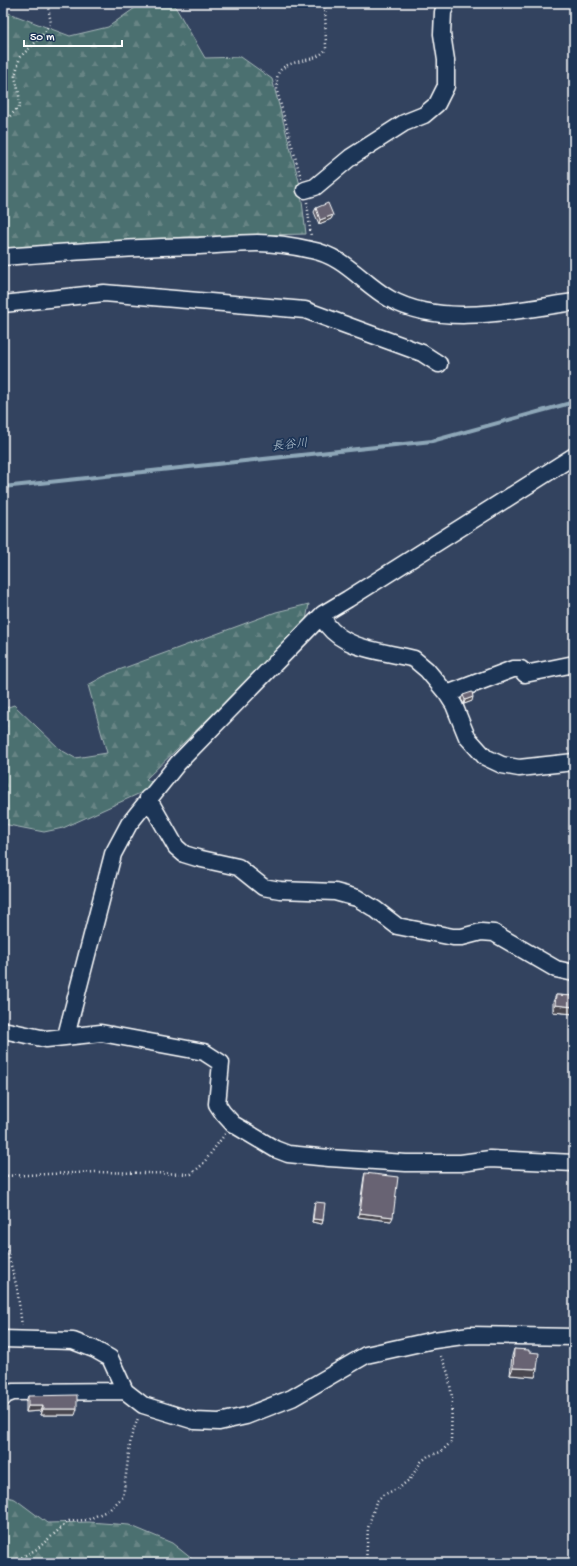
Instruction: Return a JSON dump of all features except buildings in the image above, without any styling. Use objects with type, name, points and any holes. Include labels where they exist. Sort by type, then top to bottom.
[{"type":"street","points":[[305,190],[315,187],[351,157],[404,123],[424,115],[437,104],[446,86],[446,60],[442,34],[443,12],[447,3]]},
{"type":"street","points":[[3,257],[144,247],[258,243],[313,250],[340,261],[390,299],[428,313],[445,315],[474,315],[574,302]]},
{"type":"street","points":[[3,304],[104,293],[305,310],[422,353],[439,364]]},
{"type":"street","points":[[66,1036],[113,854],[129,824],[148,798],[178,763],[323,614],[574,456]]},
{"type":"street","points":[[323,614],[326,625],[344,640],[364,647],[414,659],[427,670],[454,705],[467,737],[485,757],[502,765],[518,768],[574,762]]},
{"type":"street","points":[[447,694],[513,669],[521,669],[525,674],[574,664]]},
{"type":"street","points":[[148,798],[176,847],[184,854],[238,867],[263,886],[280,890],[335,892],[357,898],[375,909],[397,926],[452,937],[462,937],[481,932],[494,933],[556,969],[574,973]]},
{"type":"street","points":[[3,1030],[46,1039],[101,1033],[204,1052],[221,1063],[217,1104],[223,1113],[233,1124],[275,1149],[295,1155],[406,1163],[461,1163],[490,1159],[574,1163]]},
{"type":"street","points":[[3,1339],[73,1341],[94,1349],[110,1358],[125,1391],[143,1405],[195,1421],[219,1422],[246,1416],[292,1398],[366,1355],[434,1340],[470,1335],[574,1337]]},
{"type":"street","points":[[3,1398],[5,1395],[13,1392],[125,1391]]},
{"type":"path","points":[[3,120],[9,117],[20,106],[16,76],[20,57],[40,38],[51,23],[48,7],[49,3]]},
{"type":"path","points":[[313,250],[305,190],[277,90],[277,80],[279,72],[285,66],[322,55],[326,49],[325,3]]},
{"type":"path","points":[[3,1176],[95,1172],[191,1174],[202,1165],[233,1124]]},
{"type":"path","points":[[3,1235],[17,1288],[23,1340]]},
{"type":"path","points":[[366,1563],[368,1528],[376,1502],[383,1495],[399,1488],[410,1479],[421,1462],[428,1456],[441,1452],[451,1442],[452,1397],[448,1373],[434,1340]]},
{"type":"path","points":[[12,1563],[37,1549],[69,1521],[87,1520],[109,1510],[123,1497],[131,1437],[143,1405]]},
{"type":"green space","points":[[142,3],[173,3],[205,58],[241,57],[272,79],[300,185],[306,234],[185,237],[3,251],[3,11],[70,36],[108,27]]},
{"type":"green space","points":[[309,604],[305,625],[146,779],[158,785],[63,828],[44,832],[3,824],[3,709],[14,705],[61,750],[75,758],[107,753],[88,685],[108,674],[276,612]]},
{"type":"green space","points":[[3,1496],[15,1499],[47,1523],[89,1522],[129,1525],[172,1543],[197,1563],[3,1563]]},
{"type":"waterway","name":"長谷川","points":[[3,487],[432,441],[574,402]]}]
